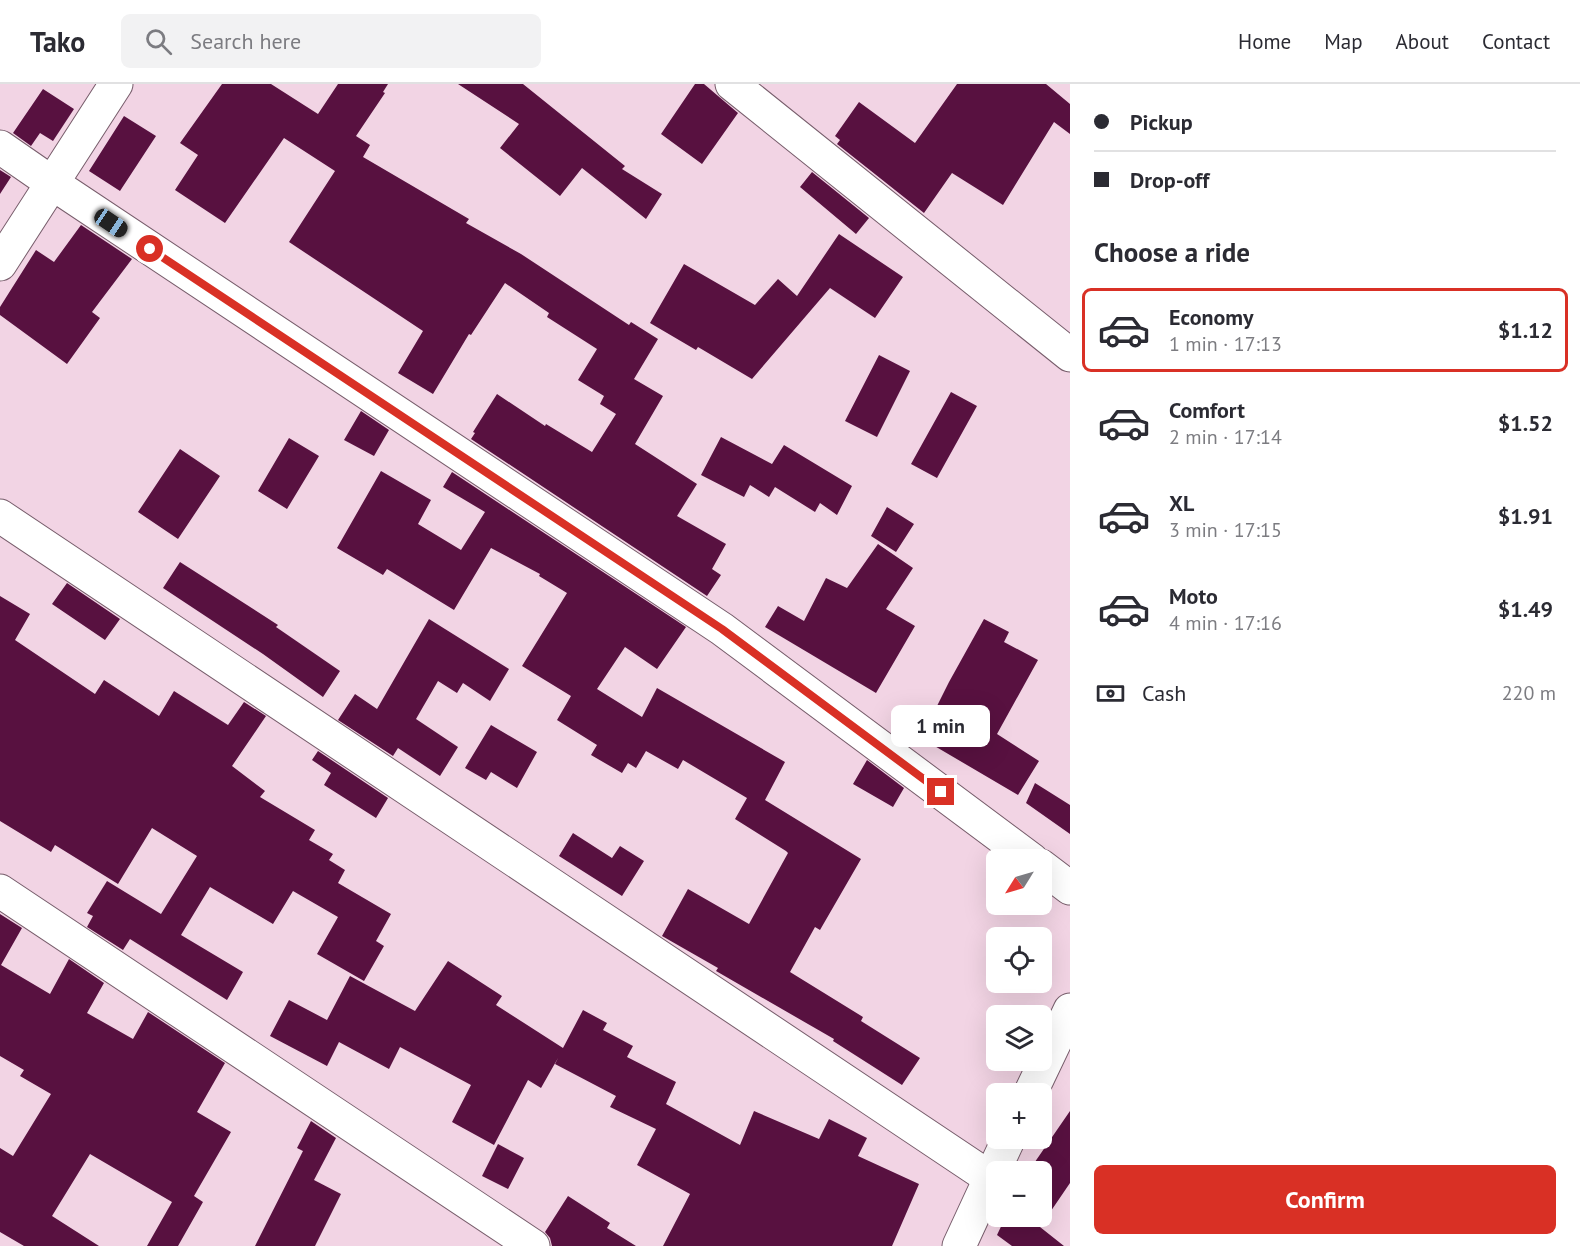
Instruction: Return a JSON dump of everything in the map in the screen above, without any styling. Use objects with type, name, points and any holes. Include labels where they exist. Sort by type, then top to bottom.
[{"type":"street","points":[[0,264],[116,84]]},
{"type":"street","points":[[732,84],[1070,356]]},
{"type":"street","points":[[0,147],[722,629],[1017,849]]},
{"type":"street","points":[[0,516],[986,1175]]},
{"type":"street","points":[[1052,874],[1070,888]]},
{"type":"street","points":[[0,891],[533,1246]]},
{"type":"street","points":[[1035,1083],[1070,1010]]},
{"type":"street","points":[[959,1246],[986,1187]]},
{"type":"building","points":[[222,84],[271,84],[318,114],[338,84],[388,84],[383,92],[385,93],[356,136],[370,145],[363,157],[469,219],[466,223],[521,254],[629,325],[631,322],[658,339],[634,379],[663,396],[635,444],[697,484],[677,516],[726,544],[712,569],[721,575],[707,596],[471,439],[497,394],[545,426],[546,424],[592,452],[616,414],[600,404],[604,396],[578,380],[597,349],[547,317],[549,313],[505,283],[471,335],[469,334],[433,394],[398,373],[423,331],[289,242],[335,171],[284,138],[225,223],[175,190],[198,155],[180,143]]},
{"type":"building","points":[[458,84],[523,84],[625,166],[622,169],[662,194],[646,219],[582,168],[560,196],[500,148],[519,124]]},
{"type":"building","points":[[695,84],[704,84],[738,113],[702,164],[661,134]]},
{"type":"building","points":[[957,84],[1046,84],[1070,104],[1070,134],[1054,122],[1003,205],[952,173],[924,213],[837,144],[840,140],[835,136],[859,102],[915,143]]},
{"type":"building","points":[[43,89],[74,109],[53,141],[40,133],[31,146],[13,133]]},
{"type":"building","points":[[124,116],[156,136],[120,191],[89,171]]},
{"type":"building","points":[[0,170],[11,177],[0,194]]},
{"type":"building","points":[[812,172],[869,218],[856,234],[800,187]]},
{"type":"building","points":[[81,225],[132,259],[92,312],[100,318],[67,364],[0,315],[0,307],[36,250],[54,262]]},
{"type":"building","points":[[839,234],[903,277],[875,318],[830,288],[752,379],[698,347],[696,350],[650,323],[684,264],[755,305],[778,279],[797,296]]},
{"type":"building","points":[[879,355],[910,371],[877,437],[845,421]]},
{"type":"building","points":[[951,392],[977,406],[937,478],[911,464]]},
{"type":"building","points":[[361,411],[389,430],[374,456],[344,440]]},
{"type":"building","points":[[721,437],[772,464],[784,445],[852,486],[837,515],[820,503],[815,512],[775,487],[769,497],[750,485],[744,497],[701,475]]},
{"type":"building","points":[[289,438],[319,456],[287,509],[258,491]]},
{"type":"building","points":[[180,449],[220,476],[178,539],[138,512]]},
{"type":"building","points":[[381,471],[431,500],[418,524],[461,550],[485,512],[443,487],[452,472],[686,627],[657,669],[625,647],[597,689],[642,717],[657,688],[785,762],[765,800],[861,859],[820,930],[815,927],[790,972],[863,1017],[861,1021],[920,1058],[902,1085],[833,1041],[834,1039],[716,971],[718,968],[662,936],[688,889],[749,924],[788,853],[735,819],[747,798],[683,760],[678,769],[646,751],[636,768],[628,763],[622,773],[591,755],[597,745],[557,720],[571,696],[522,666],[567,593],[539,576],[540,574],[491,548],[454,610],[387,569],[383,575],[337,548]]},
{"type":"building","points":[[887,507],[914,524],[896,552],[871,536]]},
{"type":"building","points":[[878,544],[913,568],[886,609],[915,626],[876,693],[765,627],[778,606],[804,621],[826,578],[847,588]]},
{"type":"building","points":[[180,562],[278,625],[276,627],[340,671],[323,697],[163,588]]},
{"type":"building","points":[[67,583],[120,619],[105,640],[52,604]]},
{"type":"building","points":[[0,596],[30,614],[15,640],[95,694],[104,680],[159,716],[174,691],[228,725],[244,702],[266,716],[232,766],[265,791],[260,797],[315,830],[309,840],[333,854],[329,860],[345,870],[338,883],[391,914],[376,941],[384,946],[364,981],[317,954],[338,917],[293,891],[273,924],[210,887],[181,935],[243,972],[227,1000],[130,939],[123,950],[87,927],[93,916],[87,913],[107,881],[161,914],[197,856],[152,828],[118,884],[55,845],[51,852],[0,821]]},
{"type":"building","points":[[429,619],[509,669],[490,701],[463,683],[457,693],[438,681],[416,719],[458,747],[440,776],[398,748],[393,756],[338,720],[355,694],[377,709]]},
{"type":"building","points":[[984,619],[1009,632],[1004,642],[1038,660],[997,734],[1039,761],[1018,795],[921,738]]},
{"type":"building","points":[[491,725],[537,752],[517,788],[491,772],[486,780],[465,768]]},
{"type":"building","points":[[318,751],[388,798],[376,818],[324,785],[331,773],[312,760]]},
{"type":"building","points":[[867,760],[904,788],[893,807],[853,784]]},
{"type":"building","points":[[1035,783],[1070,805],[1070,834],[1026,803]]},
{"type":"building","points":[[573,833],[612,858],[620,846],[644,861],[622,896],[559,856]]},
{"type":"building","points":[[0,914],[22,928],[1,965],[50,994],[69,959],[104,983],[87,1013],[133,1039],[148,1012],[225,1063],[197,1112],[231,1132],[194,1196],[203,1202],[178,1246],[147,1246],[172,1202],[90,1154],[52,1216],[99,1246],[24,1246],[0,1232],[0,1148],[13,1156],[51,1094],[20,1076],[24,1070],[0,1056]]},
{"type":"building","points":[[448,961],[502,996],[496,1005],[563,1048],[583,1010],[607,1023],[603,1030],[633,1046],[627,1057],[676,1082],[666,1104],[740,1145],[754,1111],[819,1139],[829,1119],[867,1138],[858,1156],[919,1184],[892,1246],[663,1246],[690,1194],[637,1165],[656,1129],[610,1107],[616,1096],[555,1064],[558,1058],[541,1088],[528,1080],[494,1145],[452,1122],[471,1085],[400,1047],[389,1069],[339,1042],[327,1066],[270,1036],[289,1000],[327,1020],[350,976],[415,1011]]},
{"type":"building","points":[[1070,1111],[1070,1183],[1052,1209],[1052,1161],[1036,1161],[1044,1149],[1052,1149],[1052,1137]]},
{"type":"building","points":[[311,1121],[336,1138],[314,1180],[341,1194],[315,1246],[255,1246],[303,1151],[297,1148]]},
{"type":"building","points":[[498,1144],[524,1158],[508,1189],[482,1176]]},
{"type":"building","points":[[568,1196],[610,1223],[607,1228],[636,1246],[552,1246],[545,1232]]},
{"type":"building","points":[[1001,1227],[1040,1227],[1064,1246],[1012,1246],[997,1235]]},
{"type":"route","points":[[150,249],[722,629],[941,792]]}]
